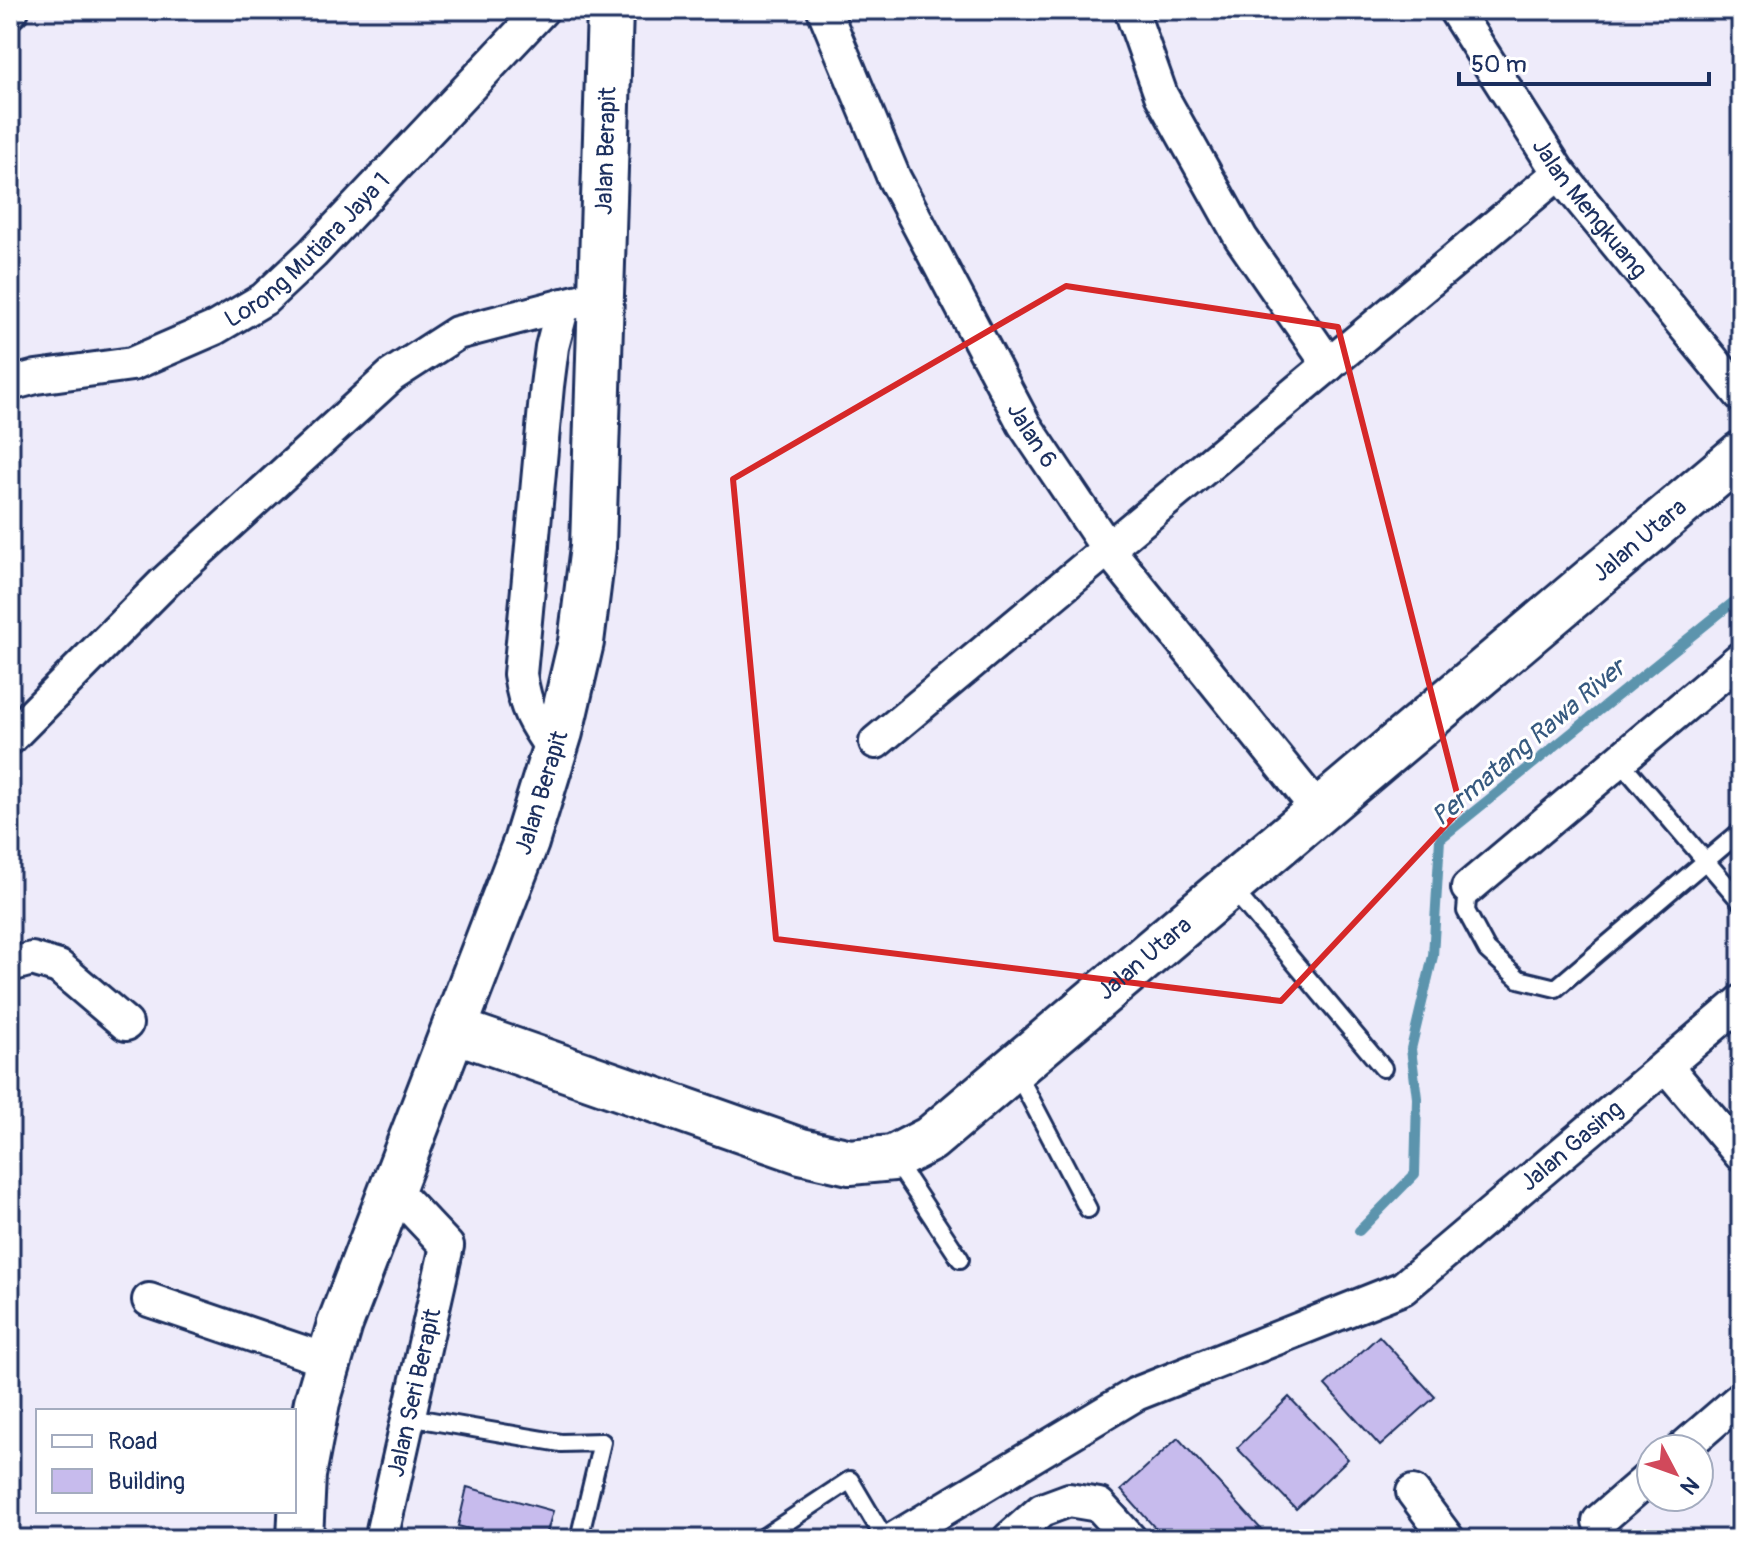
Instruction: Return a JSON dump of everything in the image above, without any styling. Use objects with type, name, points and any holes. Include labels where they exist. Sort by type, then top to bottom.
[{"type":"main road","name":"Jalan Berapit","points":[[300,1539],[303,1475],[317,1402],[340,1324],[526,842],[554,751],[581,642],[593,547],[581,300],[610,10]]},
{"type":"main road","name":"Jalan Utara","points":[[455,1030],[801,1151],[850,1162],[893,1158],[930,1139],[1741,454]]},
{"type":"street","name":"Lorong Mutiara Jaya 1","points":[[10,384],[36,377],[132,364],[215,328],[264,299],[313,253],[542,10]]},
{"type":"street","name":"Jalan 6","points":[[824,10],[894,178],[1024,424],[1108,549],[1319,811]]},
{"type":"street","points":[[1131,10],[1161,95],[1241,238],[1329,365]]},
{"type":"street","name":"Jalan Mengkuang","points":[[1455,10],[1559,173],[1741,395]]},
{"type":"street","points":[[876,742],[1559,173]]},
{"type":"street","points":[[10,738],[165,582],[392,375],[457,333],[581,300]]},
{"type":"street","points":[[554,751],[532,720],[524,702],[520,674],[552,347],[581,300]]},
{"type":"street","points":[[1468,888],[1741,658]]},
{"type":"street","points":[[10,965],[32,959],[59,967],[126,1024]]},
{"type":"street","name":"Jalan Gasing","points":[[894,1539],[1136,1394],[1403,1288],[1741,1002]]},
{"type":"street","points":[[1666,1066],[1741,1155]]},
{"type":"street","name":"Jalan Seri Berapit","points":[[381,1539],[447,1246],[393,1189]]},
{"type":"street","points":[[149,1300],[329,1361]]},
{"type":"street","points":[[1701,1433],[1741,1398]]},
{"type":"street","points":[[1599,1521],[1635,1490]]},
{"type":"street","points":[[1413,1492],[1448,1539]]},
{"type":"street","points":[[1009,1539],[1042,1510],[1069,1500],[1099,1505],[1130,1539]]},
{"type":"lane","points":[[1619,760],[1741,902]]},
{"type":"lane","points":[[1468,888],[1466,911],[1487,950],[1519,979],[1556,988],[1741,831]]},
{"type":"lane","points":[[1230,886],[1383,1068]]},
{"type":"lane","points":[[1015,1068],[1088,1209]]},
{"type":"lane","points":[[893,1158],[960,1259]]},
{"type":"lane","points":[[409,1417],[561,1443],[602,1442],[579,1539]]},
{"type":"lane","points":[[761,1539],[850,1480],[885,1539]]},
{"type":"highlighted area","points":[[1066,286],[1338,327],[1461,809],[1281,1001],[776,939],[733,479]]},
{"type":"building","points":[[1379,1336],[1435,1397],[1380,1446],[1325,1385]]},
{"type":"building","points":[[1289,1397],[1348,1459],[1296,1509],[1237,1448]]},
{"type":"building","points":[[1178,1438],[1270,1539],[1165,1539],[1121,1490]]},
{"type":"building","points":[[467,1487],[553,1511],[545,1539],[507,1539],[458,1526]]},
{"type":"building","points":[[1077,1531],[1085,1539],[1068,1539]]},
{"type":"waterway","name":"Permatang Rawa River","points":[[1359,1231],[1415,1174],[1417,1098],[1411,1049],[1433,956],[1440,839],[1741,596]]}]
